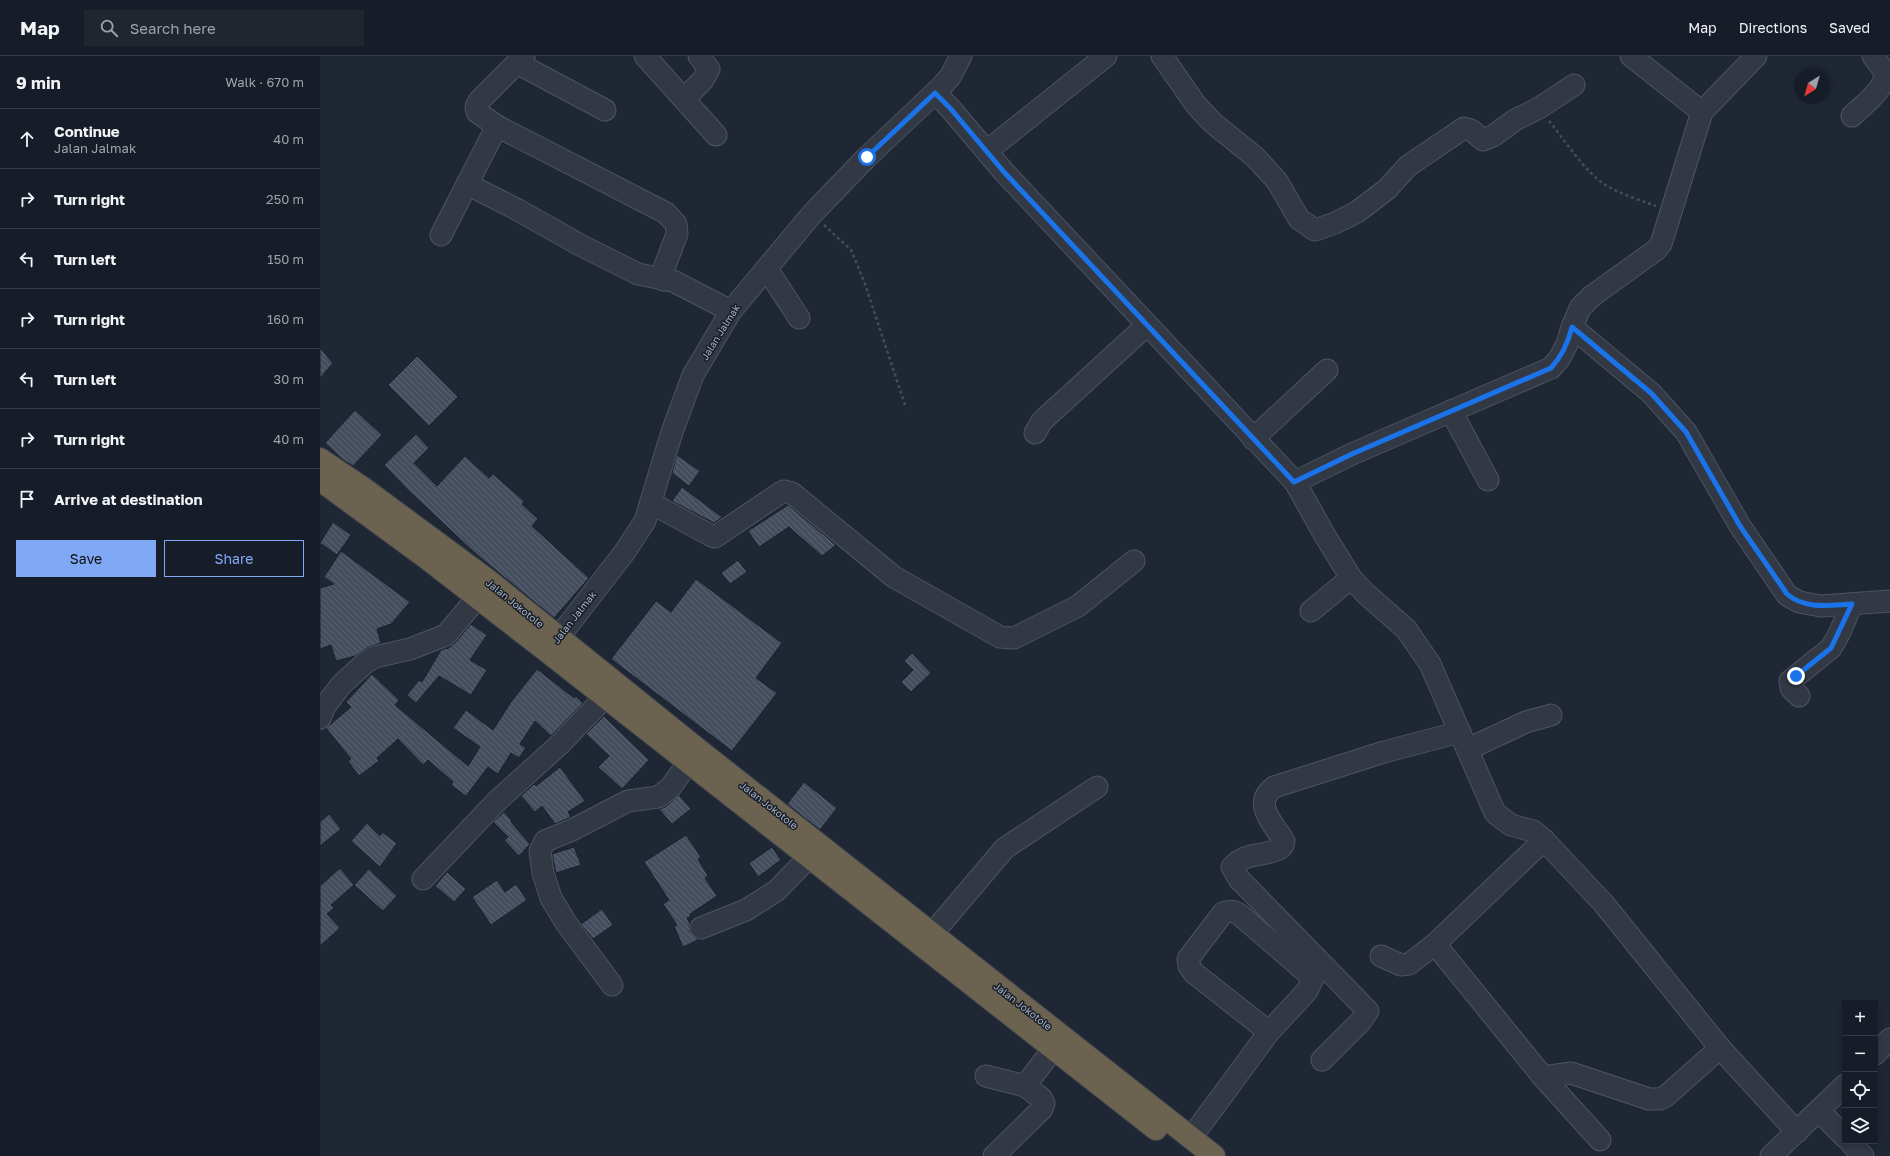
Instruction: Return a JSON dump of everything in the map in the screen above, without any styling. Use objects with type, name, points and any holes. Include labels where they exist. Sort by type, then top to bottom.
[{"type":"highway","name":"Jalan Jokotole","points":[[320,459],[483,577],[605,697],[688,763],[740,793]]},
{"type":"highway","name":"Jalan Jokotole","points":[[320,480],[424,556],[477,598],[553,645],[815,852],[1053,1049],[1190,1147],[1214,1156]]},
{"type":"highway","name":"Jalan Jokotole","points":[[815,852],[932,934],[1190,1147]]},
{"type":"street","points":[[645,56],[716,135]]},
{"type":"street","points":[[684,99],[703,80],[709,69],[699,56]]},
{"type":"street","name":"Jalan Jalmak","points":[[553,645],[624,553],[645,521],[672,432],[693,375],[731,311],[812,214],[867,157],[950,77],[961,56]]},
{"type":"street","points":[[987,151],[1106,56]]},
{"type":"street","points":[[1162,56],[1196,105],[1213,122],[1255,157],[1277,181],[1299,220],[1315,230],[1335,223],[1356,212],[1387,189],[1408,166],[1464,128],[1471,130],[1483,140],[1494,136],[1515,120],[1539,108],[1574,85]]},
{"type":"street","points":[[1631,56],[1702,112]]},
{"type":"street","points":[[1294,482],[1352,454],[1551,368],[1559,359],[1568,344],[1572,327],[1580,308],[1592,296],[1656,250],[1665,234],[1670,211],[1702,112],[1756,56]]},
{"type":"street","points":[[1852,116],[1879,90],[1884,81],[1884,72],[1873,56]]},
{"type":"street","points":[[605,110],[520,59],[478,101],[476,107],[477,112],[497,126],[666,213],[676,224],[677,234],[664,268],[664,280]]},
{"type":"street","points":[[935,93],[1004,172],[1146,326],[1253,439],[1275,459],[1294,482],[1351,578],[1365,593],[1406,630],[1430,664],[1495,812],[1511,825],[1533,831],[1538,846],[1604,904],[1720,1048],[1797,1132]]},
{"type":"street","points":[[441,235],[497,126]]},
{"type":"street","points":[[467,184],[518,210],[582,246],[638,274],[677,283],[731,311]]},
{"type":"street","points":[[767,269],[799,318]]},
{"type":"street","points":[[1035,433],[1042,421],[1146,326]]},
{"type":"street","points":[[1572,327],[1651,393],[1686,432],[1740,526],[1787,594],[1793,600],[1816,605],[1890,601]]},
{"type":"street","points":[[1253,439],[1327,370]]},
{"type":"street","points":[[1451,411],[1488,480]]},
{"type":"street","points":[[651,503],[710,535],[715,536],[780,493],[784,491],[792,493],[894,577],[1000,637],[1009,639],[1014,638],[1078,606],[1134,561]]},
{"type":"street","points":[[1310,611],[1351,578]]},
{"type":"street","points":[[320,718],[325,706],[341,685],[365,663],[375,657],[410,649],[446,635],[477,598]]},
{"type":"street","points":[[1799,696],[1791,688],[1790,681],[1831,648],[1852,604]]},
{"type":"street","points":[[423,879],[497,802],[559,745],[605,697]]},
{"type":"street","points":[[1322,1060],[1361,1021],[1368,1011],[1239,879],[1232,867],[1236,862],[1249,856],[1279,849],[1283,845],[1284,841],[1265,810],[1264,799],[1267,793],[1274,787],[1384,752],[1464,741],[1551,715]]},
{"type":"street","points":[[612,985],[566,923],[551,898],[543,873],[540,851],[544,841],[585,824],[628,802],[658,797],[670,788],[688,763]]},
{"type":"street","points":[[932,934],[1005,848],[1097,787]]},
{"type":"street","points":[[1382,956],[1401,965],[1409,964],[1435,944],[1538,846]]},
{"type":"street","points":[[701,928],[746,910],[776,891],[815,852]]},
{"type":"street","points":[[1190,1147],[1269,1032],[1307,991],[1313,978],[1239,914],[1232,910],[1227,911],[1223,913],[1188,959],[1189,966],[1194,973],[1269,1032]]},
{"type":"street","points":[[1435,944],[1543,1077],[1600,1140]]},
{"type":"street","points":[[1878,1051],[1890,1039]]},
{"type":"street","points":[[1543,1077],[1571,1074],[1648,1099],[1660,1099],[1666,1096],[1720,1048]]},
{"type":"street","points":[[1025,1086],[1053,1049]]},
{"type":"street","points":[[986,1076],[1025,1086],[1041,1098],[1044,1103],[1042,1109],[994,1156]]},
{"type":"street","points":[[1771,1156],[1842,1088]]},
{"type":"street","points":[[1819,1111],[1842,1134]]},
{"type":"street","points":[[1852,1144],[1863,1156]]},
{"type":"path","points":[[1539,108],[1594,176],[1604,184],[1625,194],[1670,211]]},
{"type":"path","points":[[812,214],[851,250],[864,281],[906,408]]},
{"type":"building","points":[[320,348],[333,363],[320,378]]},
{"type":"building","points":[[417,356],[458,397],[429,426],[388,385]]},
{"type":"building","points":[[355,410],[382,435],[353,466],[342,459],[325,443]]},
{"type":"building","points":[[416,434],[429,448],[414,463],[437,486],[465,456],[489,478],[493,474],[524,501],[522,504],[538,519],[532,526],[589,578],[554,618],[476,554],[409,491],[384,465]]},
{"type":"building","points":[[677,455],[700,471],[689,486],[672,473]]},
{"type":"building","points":[[682,487],[722,517],[714,523],[672,501]]},
{"type":"building","points":[[788,505],[836,545],[822,556],[789,527],[759,547],[748,531]]},
{"type":"building","points":[[333,522],[351,535],[337,555],[320,543]]},
{"type":"building","points":[[341,551],[410,602],[391,624],[377,629],[381,643],[369,647],[355,656],[336,661],[331,645],[320,649],[320,588],[334,584],[324,577]]},
{"type":"building","points":[[738,560],[747,572],[730,584],[721,573]]},
{"type":"building","points":[[696,579],[782,643],[756,678],[777,693],[732,751],[611,659],[656,601],[671,612]]},
{"type":"building","points":[[471,624],[487,635],[470,660],[487,670],[471,695],[439,676],[416,703],[407,695],[419,680],[422,682],[441,650],[447,649],[455,643]]},
{"type":"building","points":[[912,653],[931,673],[911,692],[901,682],[913,670],[904,661]]},
{"type":"building","points":[[537,669],[574,698],[576,696],[583,703],[551,736],[535,721],[520,744],[526,748],[519,758],[511,753],[498,774],[488,767],[466,796],[451,785],[453,782],[428,760],[423,765],[398,739],[377,758],[379,761],[359,776],[348,761],[351,759],[326,728],[351,707],[346,702],[372,674],[399,700],[395,705],[468,766],[480,747],[453,728],[466,710],[493,730],[511,702]]},
{"type":"building","points":[[604,716],[649,760],[622,789],[598,767],[609,756],[586,734]]},
{"type":"building","points":[[560,767],[585,801],[568,812],[571,817],[555,824],[542,806],[535,812],[521,796],[534,784],[536,786]]},
{"type":"building","points":[[804,782],[837,808],[820,830],[787,804]]},
{"type":"building","points":[[679,795],[691,809],[672,824],[659,809],[665,807]]},
{"type":"building","points":[[504,812],[530,844],[519,856],[504,840],[508,837],[493,822]]},
{"type":"building","points":[[329,814],[341,829],[320,846],[320,822]]},
{"type":"building","points":[[367,823],[380,836],[382,832],[397,843],[380,867],[351,841]]},
{"type":"building","points":[[686,835],[701,857],[698,859],[708,876],[705,878],[717,896],[690,914],[691,916],[687,918],[690,924],[690,932],[698,940],[683,947],[674,926],[677,925],[663,904],[669,900],[644,862]]},
{"type":"building","points":[[574,847],[581,865],[556,873],[552,854]]},
{"type":"building","points":[[772,847],[781,860],[758,877],[749,863]]},
{"type":"building","points":[[340,868],[354,885],[331,905],[334,908],[327,914],[340,928],[320,946],[320,886]]},
{"type":"building","points":[[369,869],[397,896],[383,911],[354,885]]},
{"type":"building","points":[[447,872],[466,889],[454,902],[435,886]]},
{"type":"building","points":[[497,880],[505,892],[516,884],[527,900],[491,925],[472,897]]},
{"type":"building","points":[[602,909],[613,925],[593,939],[581,924]]},
{"type":"route","points":[[867,157],[935,93],[950,108],[1004,172],[1086,259],[1146,326],[1253,439],[1275,459],[1294,482],[1352,454],[1551,368],[1559,359],[1568,344],[1572,327],[1651,393],[1686,432],[1740,526],[1787,594],[1793,600],[1821,606],[1852,604],[1840,634],[1831,648],[1796,676]]}]
